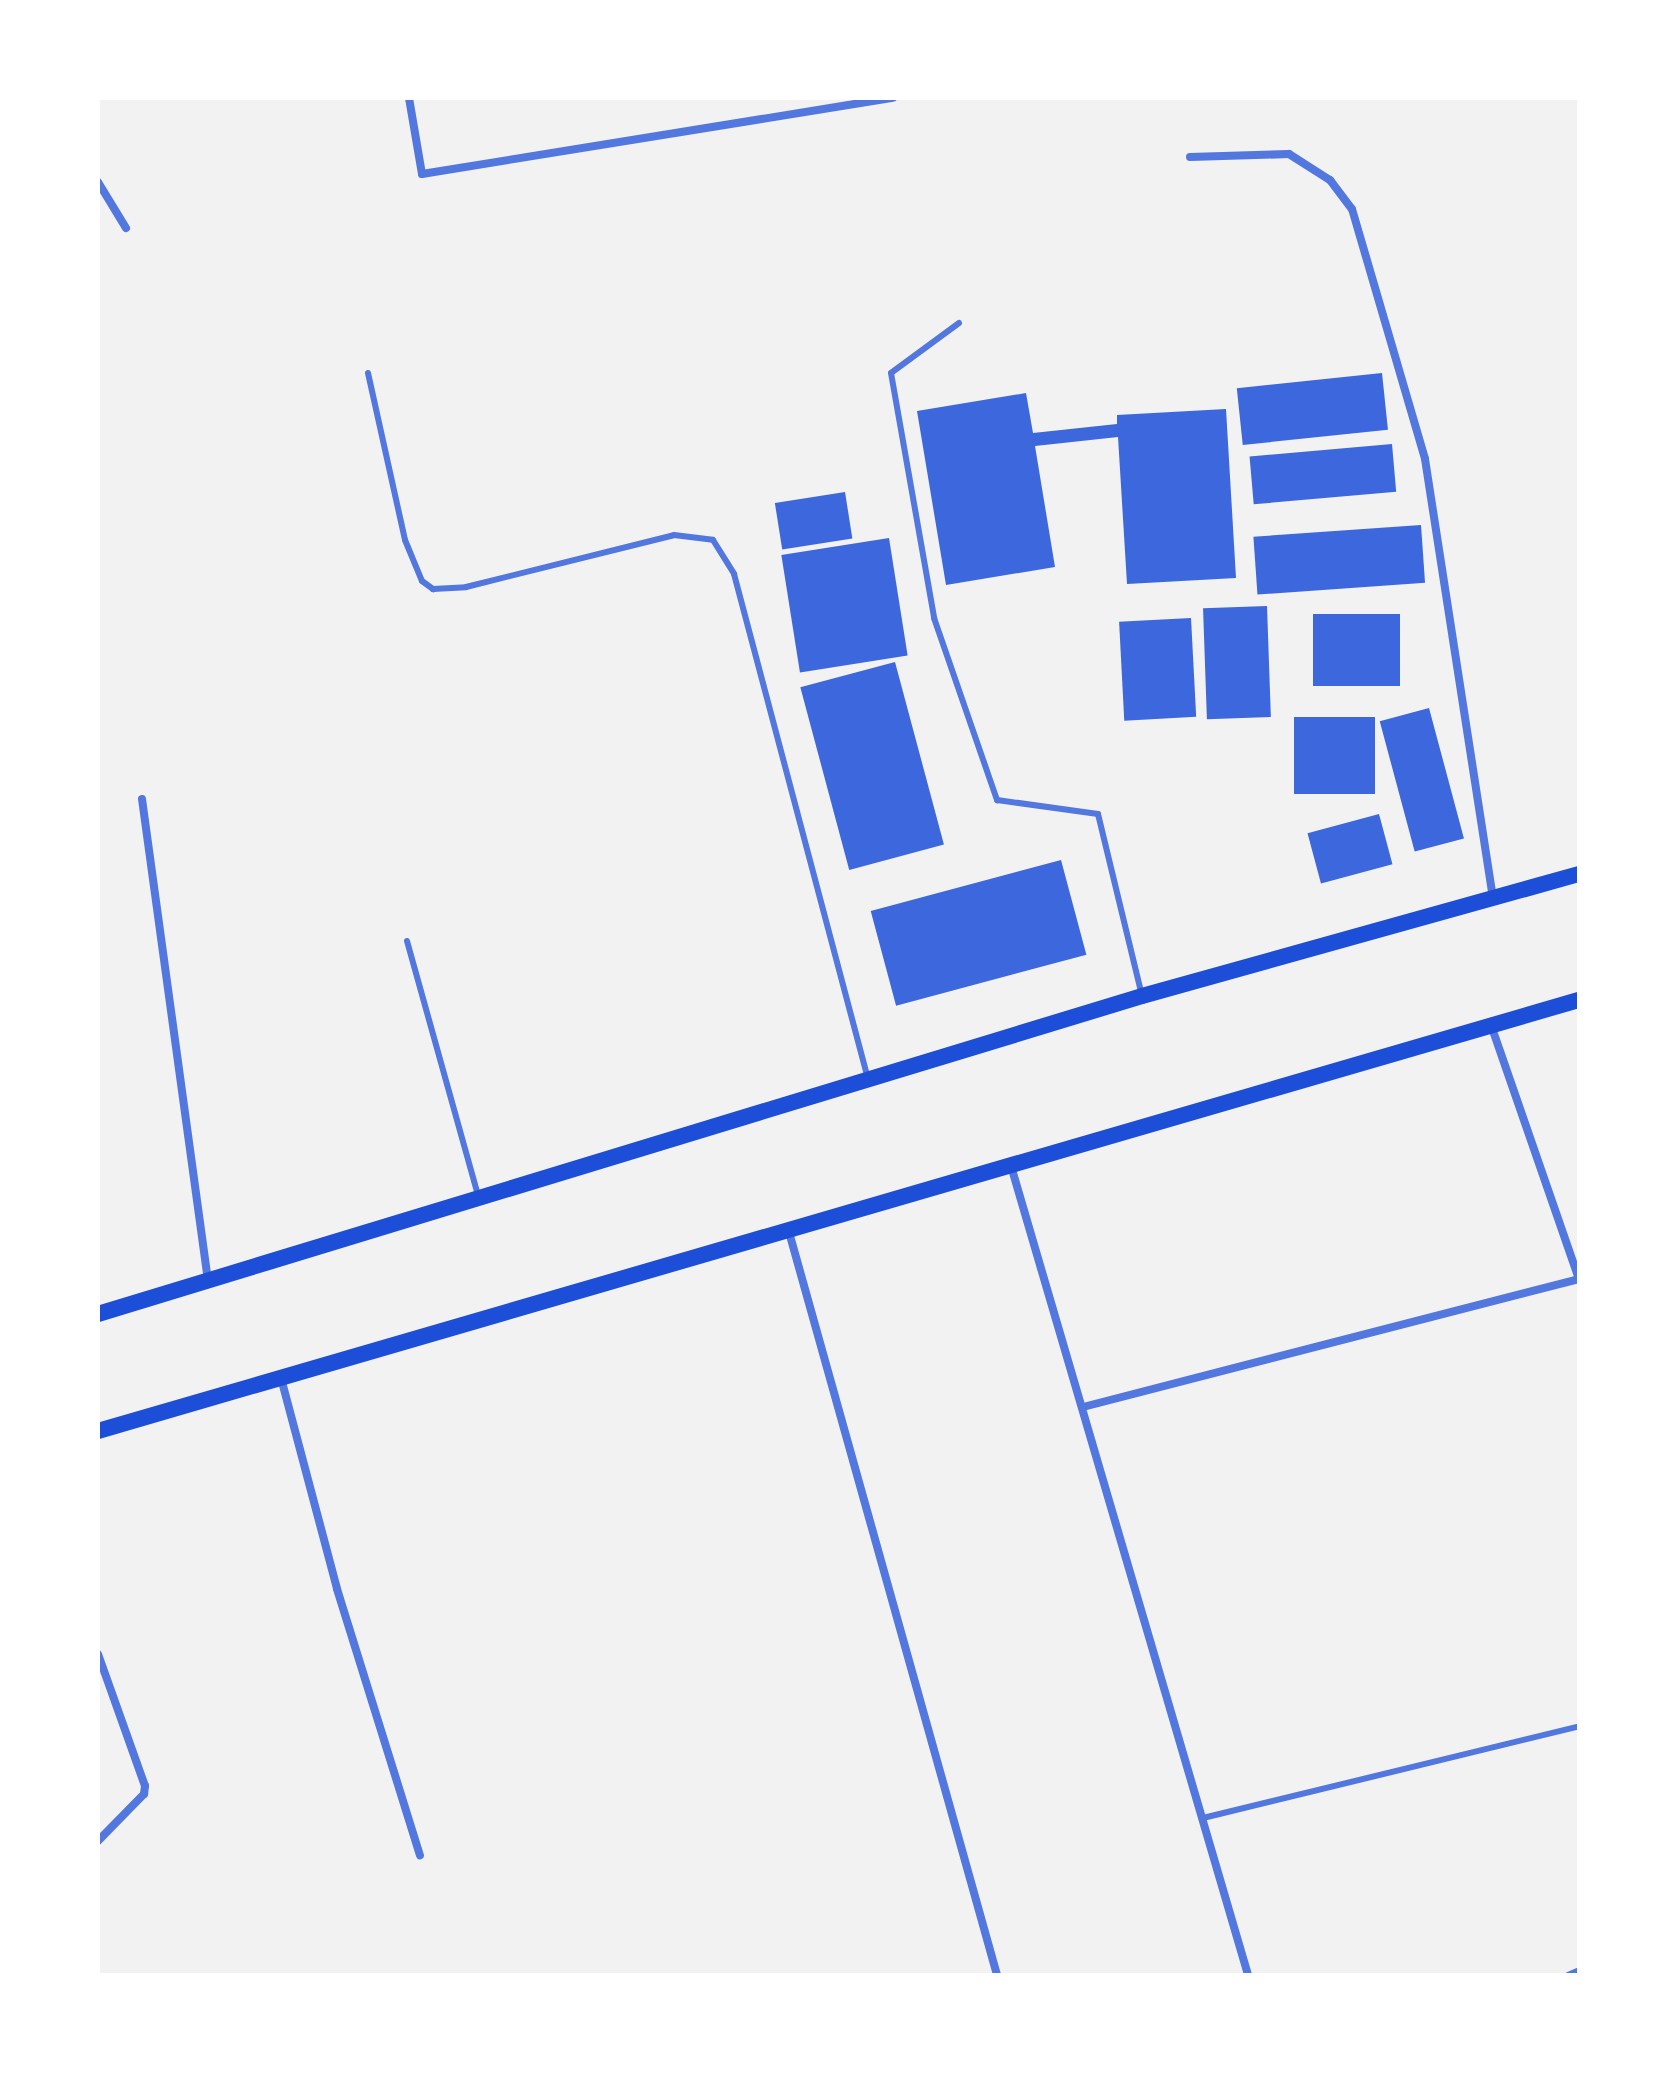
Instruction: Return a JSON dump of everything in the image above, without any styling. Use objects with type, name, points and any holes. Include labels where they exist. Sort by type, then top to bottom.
[{"type":"main road","points":[[98,1314],[1142,996],[1579,874]]},
{"type":"main road","points":[[98,1431],[1579,1000]]},
{"type":"street","points":[[409,98],[422,174],[893,98]]},
{"type":"street","points":[[1190,157],[1289,154],[1330,180],[1352,209],[1425,459],[1493,896]]},
{"type":"street","points":[[98,182],[126,228]]},
{"type":"street","points":[[142,799],[208,1283]]},
{"type":"street","points":[[1083,1407],[1579,1279],[1491,1025]]},
{"type":"street","points":[[1011,1163],[1248,1975]]},
{"type":"street","points":[[789,1232],[997,1975]]},
{"type":"street","points":[[281,1378],[337,1589],[420,1855]]},
{"type":"street","points":[[98,1654],[145,1786],[144,1794],[98,1841]]},
{"type":"lane","points":[[959,323],[891,373],[934,618],[997,800],[1098,814],[1142,996]]},
{"type":"lane","points":[[368,373],[405,540],[422,581],[433,589],[466,587],[674,535],[713,540],[734,574],[868,1079]]},
{"type":"lane","points":[[407,941],[479,1198]]},
{"type":"lane","points":[[1203,1818],[1579,1726]]},
{"type":"lane","points":[[1568,1975],[1579,1970]]},
{"type":"building","points":[[1382,373],[1388,430],[1243,445],[1237,388]]},
{"type":"building","points":[[1026,393],[1033,433],[1117,424],[1117,415],[1226,409],[1236,578],[1127,584],[1118,437],[1035,446],[1055,567],[946,585],[917,411]]},
{"type":"building","points":[[1392,444],[1396,492],[1254,504],[1250,456]]},
{"type":"building","points":[[845,492],[852,538],[782,550],[775,503]]},
{"type":"building","points":[[1421,525],[1425,583],[1257,595],[1253,537]]},
{"type":"building","points":[[889,538],[908,656],[800,673],[781,555]]},
{"type":"building","points":[[1267,606],[1271,717],[1207,719],[1203,608]]},
{"type":"building","points":[[1313,614],[1400,614],[1400,686],[1313,686]]},
{"type":"building","points":[[1191,618],[1196,717],[1124,721],[1119,622]]},
{"type":"building","points":[[895,662],[944,845],[849,870],[800,687]]},
{"type":"building","points":[[1429,708],[1464,838],[1415,852],[1380,721]]},
{"type":"building","points":[[1294,717],[1375,717],[1375,794],[1294,794]]},
{"type":"building","points":[[1379,814],[1392,864],[1321,883],[1308,833]]},
{"type":"building","points":[[1061,860],[1086,955],[896,1006],[871,911]]}]
